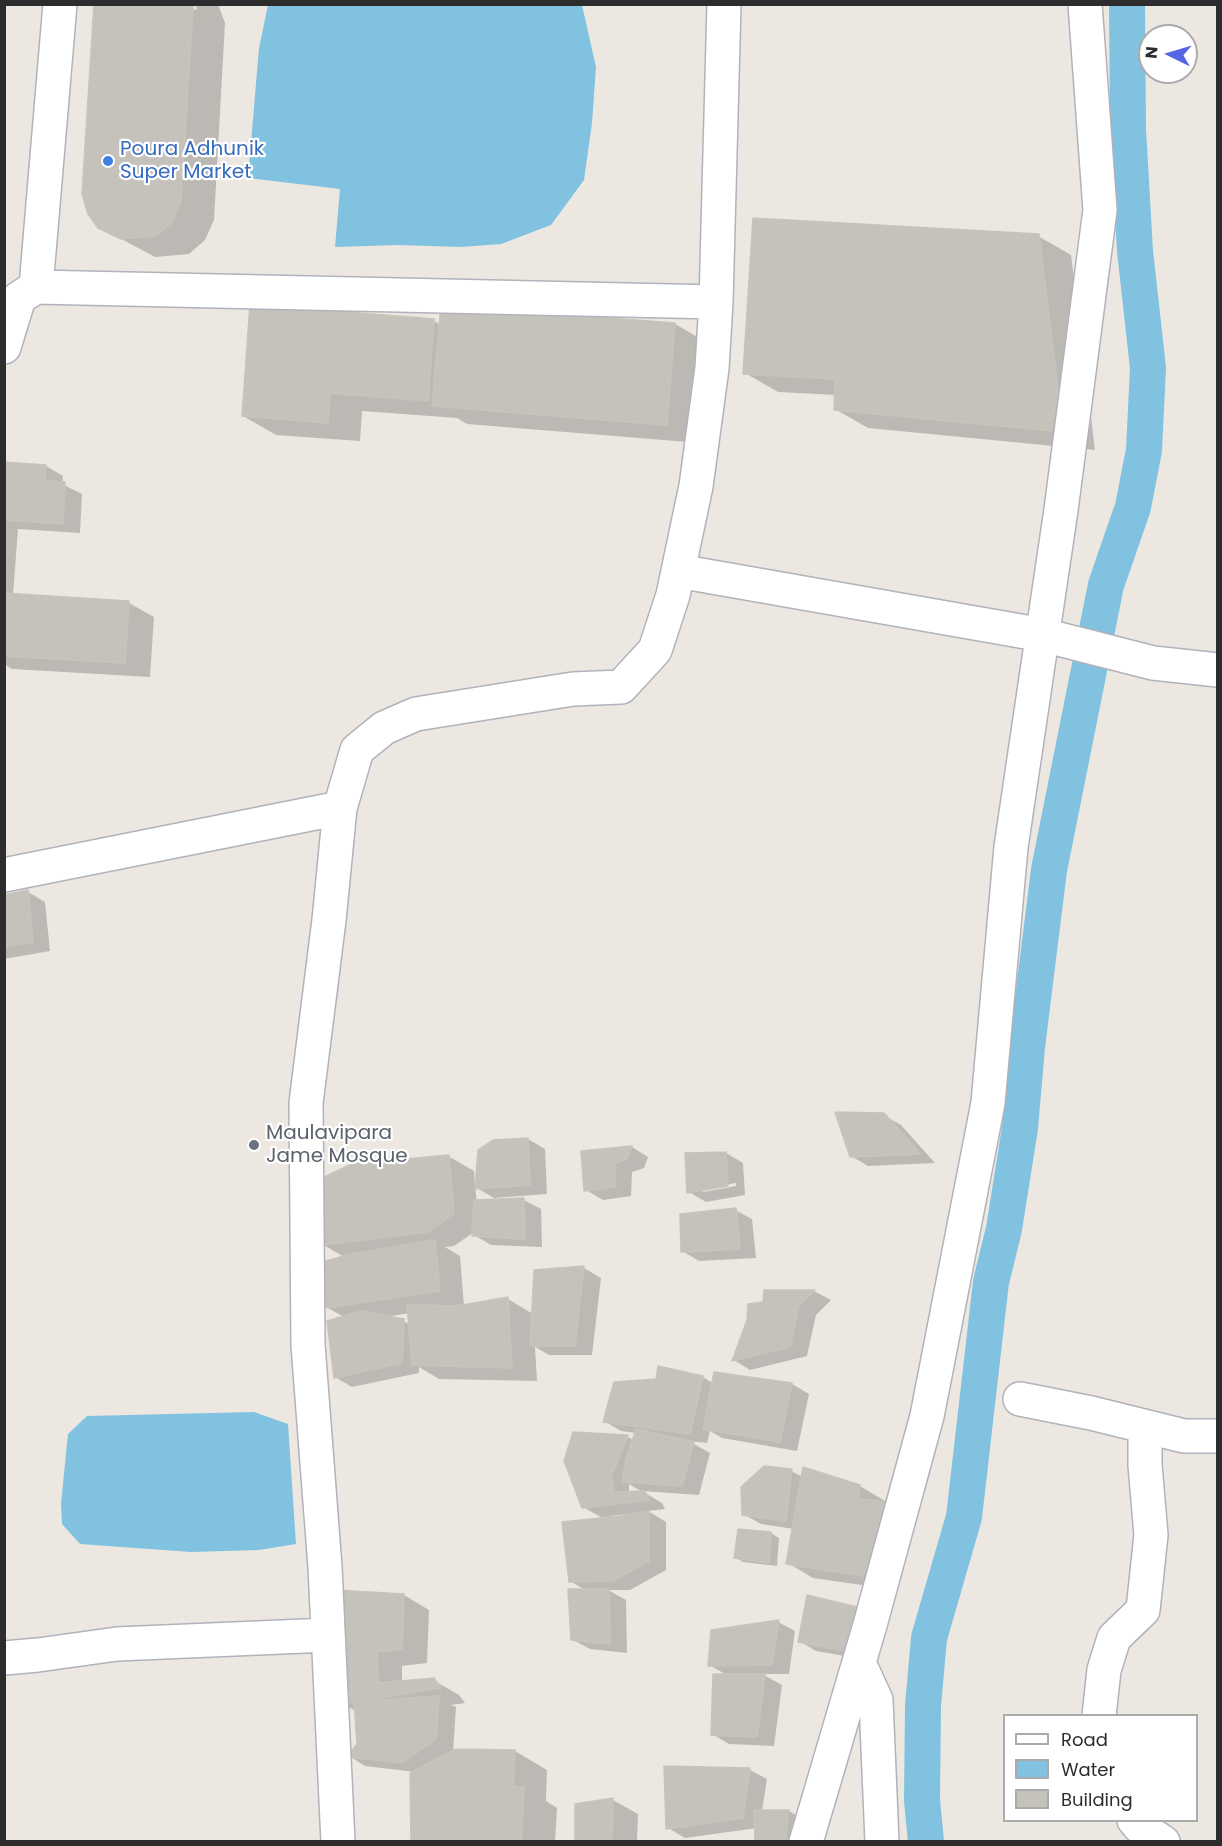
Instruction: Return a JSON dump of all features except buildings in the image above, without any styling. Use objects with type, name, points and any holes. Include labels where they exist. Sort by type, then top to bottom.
[{"type":"street","points":[[36,287],[60,4]]},
{"type":"street","points":[[338,1842],[325,1567],[308,1345],[306,1103],[329,920],[340,808],[357,750],[384,729],[416,714],[573,689],[621,687],[655,650],[673,595],[696,486],[712,368],[716,302],[724,4]]},
{"type":"street","points":[[806,1842],[859,1664],[927,1416],[988,1103],[1011,847],[1048,637],[1100,210],[1085,4]]},
{"type":"street","points":[[4,347],[19,298],[36,287],[716,302]]},
{"type":"street","points":[[678,571],[1048,637],[1153,663],[1218,670]]},
{"type":"street","points":[[4,875],[340,808]]},
{"type":"street","points":[[1020,1399],[1091,1413],[1184,1436],[1218,1436]]},
{"type":"street","points":[[1100,1714],[1104,1670],[1114,1638],[1143,1610],[1151,1535],[1145,1465],[1145,1427]]},
{"type":"street","points":[[4,1658],[117,1644],[328,1635]]},
{"type":"street","points":[[859,1664],[876,1700],[882,1842]]},
{"type":"street","points":[[1135,1822],[1163,1842]]},
{"type":"water","points":[[268,5],[582,5],[596,67],[592,123],[584,180],[551,225],[501,244],[460,247],[398,245],[335,247],[340,189],[248,178],[259,48]]},
{"type":"water","points":[[254,1412],[288,1424],[296,1544],[259,1550],[191,1552],[80,1544],[62,1524],[61,1504],[68,1434],[87,1416]]},
{"type":"waterway","points":[[926,1842],[922,1800],[923,1706],[929,1638],[964,1517],[991,1282],[1004,1229],[1020,1128],[1027,1047],[1049,870],[1106,585],[1133,507],[1144,450],[1148,368],[1135,251],[1128,129],[1127,4]]},
{"type":"place","name":"Poura Adhunik Super Market","points":[[108,161]]},
{"type":"place","name":"Maulavipara Jame Mosque","points":[[254,1145]]}]
